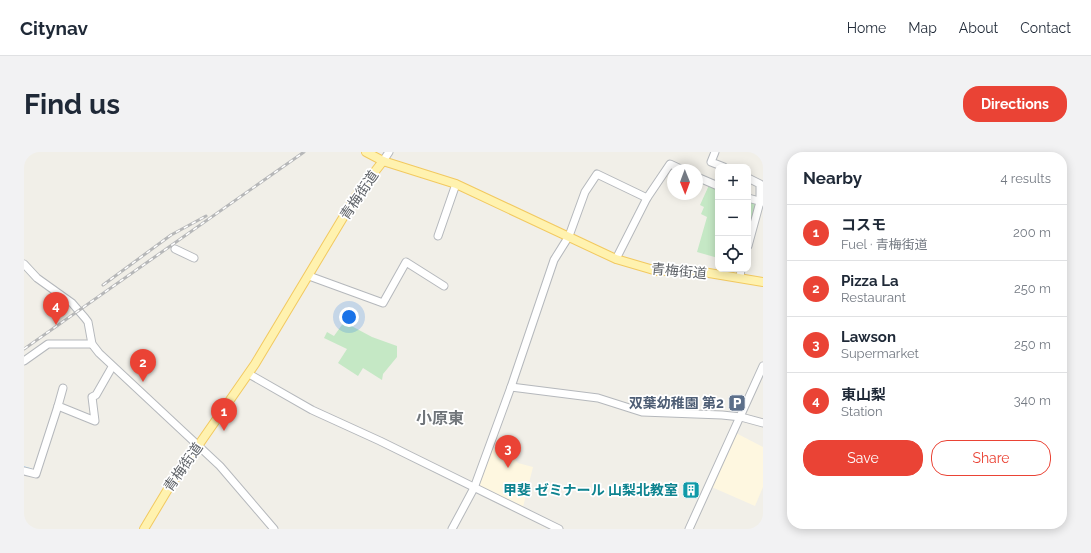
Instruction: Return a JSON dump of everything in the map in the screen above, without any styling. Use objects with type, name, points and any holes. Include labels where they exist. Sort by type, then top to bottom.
[{"type":"main road","points":[[366,152],[383,161]]},
{"type":"main road","name":"青梅街道","points":[[144,529],[157,506],[198,445],[249,374],[356,196],[383,161],[456,184],[616,259],[657,271],[690,270],[763,282]]},
{"type":"street","points":[[383,161],[388,152]]},
{"type":"street","points":[[715,152],[711,162],[716,164]]},
{"type":"street","points":[[616,259],[648,198],[667,169]]},
{"type":"street","points":[[452,529],[474,488],[511,387],[554,260],[569,236],[585,192],[597,174],[648,198]]},
{"type":"street","points":[[703,180],[715,185]]},
{"type":"street","points":[[751,180],[760,184],[762,202],[751,237]]},
{"type":"street","points":[[438,236],[456,184]]},
{"type":"street","points":[[751,199],[762,202]]},
{"type":"street","points":[[175,249],[194,258]]},
{"type":"street","points":[[309,276],[384,303],[406,262],[444,286]]},
{"type":"street","points":[[24,264],[37,278],[72,303],[88,322],[92,344],[112,367],[220,466],[274,529]]},
{"type":"street","points":[[740,278],[741,272]]},
{"type":"street","points":[[24,361],[48,344],[92,344]]},
{"type":"street","points":[[688,529],[707,485],[741,417],[763,366]]},
{"type":"street","points":[[58,406],[94,421],[92,397],[96,395],[112,367]]},
{"type":"street","points":[[249,374],[312,410],[558,529]]},
{"type":"street","points":[[511,387],[598,398],[642,412],[741,417],[763,423]]},
{"type":"street","points":[[24,470],[36,474],[64,388]]},
{"type":"shaded area","points":[[734,432],[763,447],[763,487],[755,506],[707,485]]},
{"type":"shaded area","points":[[489,446],[515,459],[518,463],[533,467],[522,511],[474,488]]},
{"type":"green space","points":[[710,183],[715,185],[715,257],[697,252],[707,217],[701,214],[704,207],[700,205]]},
{"type":"green space","points":[[751,198],[758,200],[751,232]]},
{"type":"green space","points":[[344,322],[372,337],[397,346],[397,357],[383,374],[382,380],[363,368],[358,376],[338,363],[347,349],[324,338],[327,332],[334,336]]},
{"type":"waterway","points":[[24,467],[31,469]]},
{"type":"railway","points":[[24,349],[304,152]]},
{"type":"railway","points":[[103,285],[171,235],[206,216]]},
{"type":"place","name":"東山梨","points":[[56,325]]},
{"type":"place","name":"Pizza La","points":[[143,382]]},
{"type":"place","name":"双葉幼稚園 第2","points":[[737,403]]},
{"type":"place","name":"コスモ","points":[[224,431]]},
{"type":"place","name":"Lawson","points":[[508,468]]},
{"type":"place","name":"甲斐 ゼミナール 山梨北教室","points":[[691,490]]},
{"type":"district","name":"小原東","points":[[440,418]]}]
